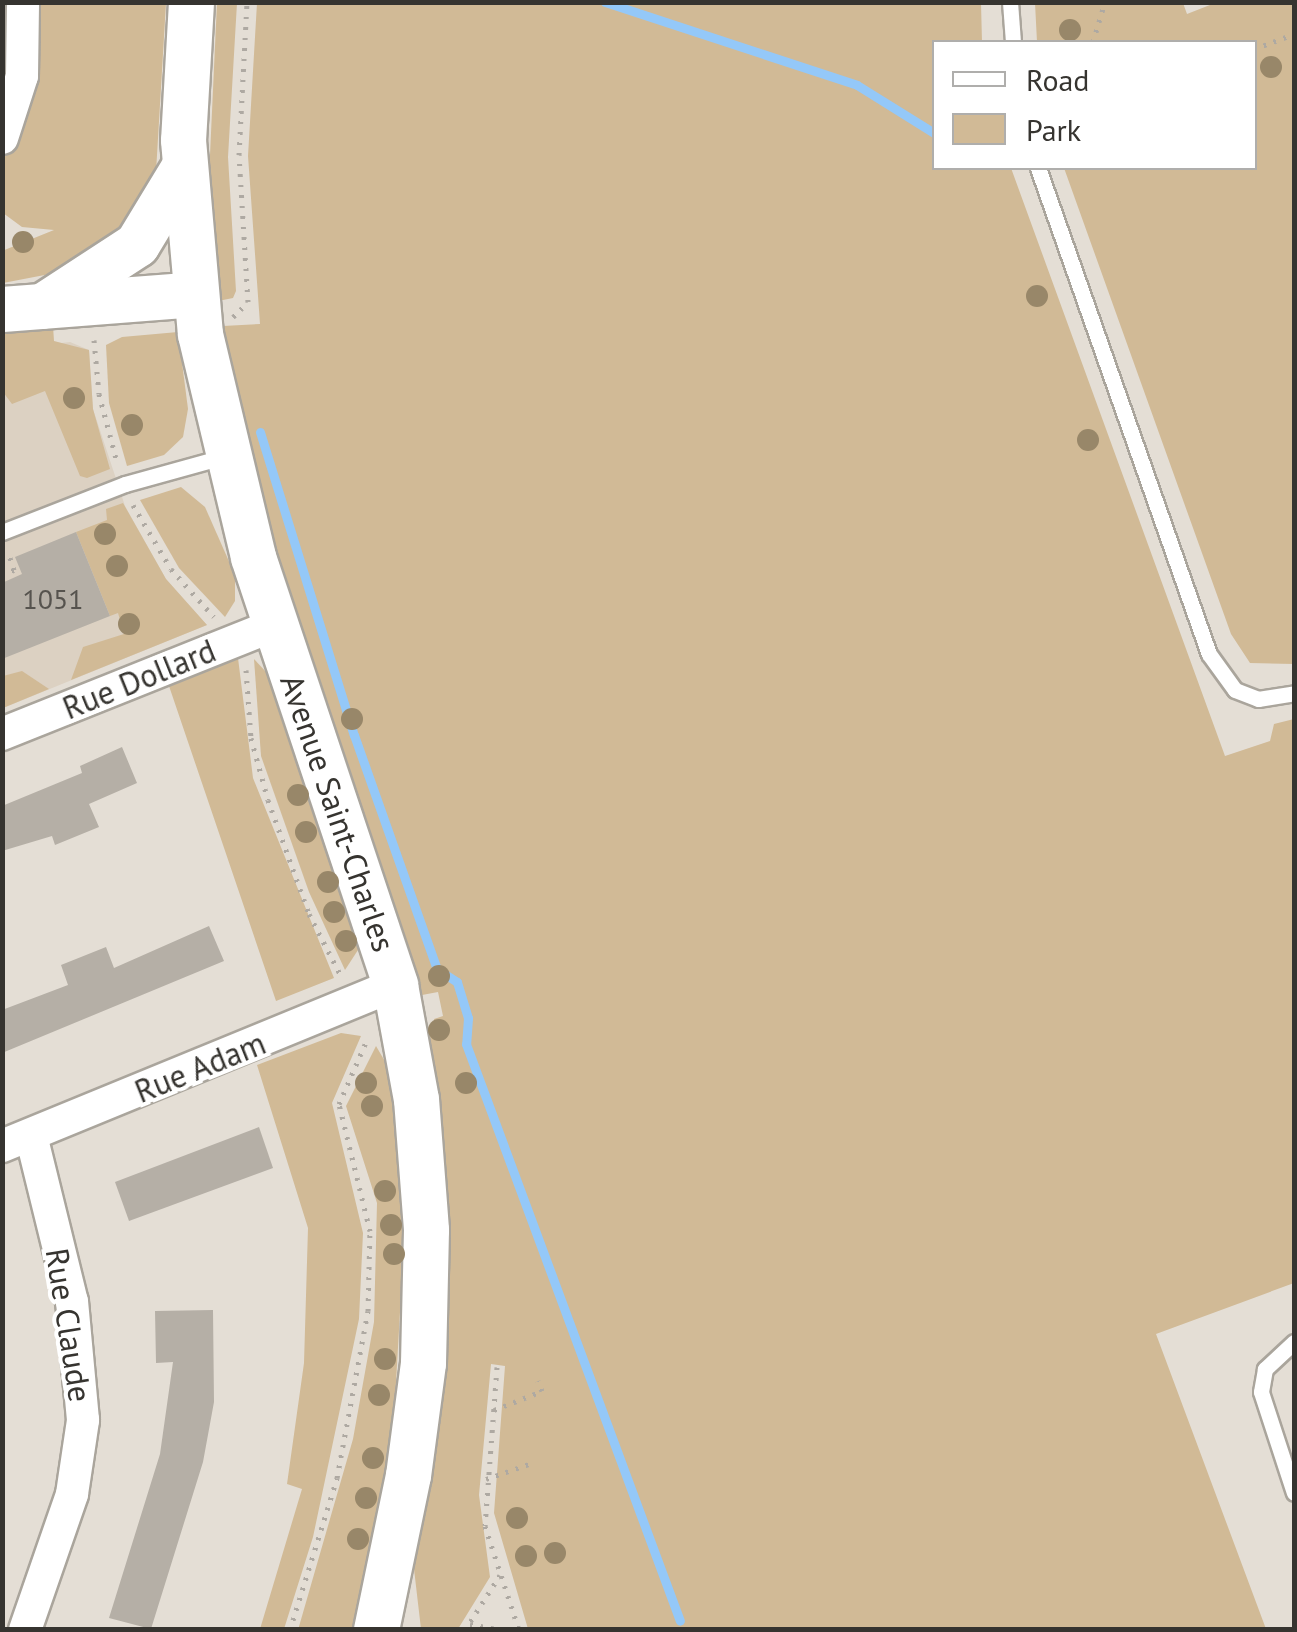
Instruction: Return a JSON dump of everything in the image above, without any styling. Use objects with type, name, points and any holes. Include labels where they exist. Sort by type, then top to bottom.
[{"type":"street","points":[[2,138],[22,76],[23,2]]},
{"type":"street","name":"Avenue Saint-Charles","points":[[191,2],[184,166],[226,456],[275,625],[395,984],[420,1133],[426,1296],[414,1440],[376,1630]]},
{"type":"street","points":[[22,308],[137,244],[184,166]]},
{"type":"street","points":[[22,308],[207,306]]},
{"type":"street","name":"Rue Dollard","points":[[2,734],[275,625]]},
{"type":"street","name":"Rue Adam","points":[[17,1141],[395,984]]},
{"type":"street","name":"Rue Claude","points":[[17,1141],[72,1302],[84,1420],[68,1507],[26,1630]]},
{"type":"lane","points":[[1010,2],[1013,40]]},
{"type":"lane","points":[[1039,170],[1209,654],[1235,690],[1258,698],[1294,693]]},
{"type":"lane","points":[[2,532],[125,484],[226,456]]},
{"type":"lane","points":[[1294,1342],[1265,1368],[1261,1392],[1294,1493]]},
{"type":"path","points":[[207,306],[237,316],[248,302],[238,155],[246,2]]},
{"type":"path","points":[[1094,40],[1105,2]]},
{"type":"path","points":[[1257,48],[1294,34]]},
{"type":"path","points":[[94,332],[99,394],[120,469]]},
{"type":"path","points":[[131,501],[172,569],[217,619]]},
{"type":"path","name":"Avenue Saint-Charles","points":[[246,659],[250,728],[268,800],[310,914],[340,974]]},
{"type":"path","points":[[290,1630],[334,1492],[368,1311],[370,1231],[340,1104],[366,1037]]},
{"type":"path","points":[[497,1367],[485,1478],[485,1526],[519,1630]]},
{"type":"path","points":[[494,1410],[542,1392],[538,1381]]},
{"type":"path","points":[[485,1478],[535,1462]]},
{"type":"path","points":[[500,1575],[468,1626],[502,1630]]},
{"type":"shaded area","points":[[3,329],[44,345],[70,342],[89,350],[93,409],[125,506],[166,579],[207,625],[3,708]]},
{"type":"green space","points":[[39,3],[166,3],[156,172],[130,225],[55,273],[3,283],[2,251],[54,230],[22,227],[3,213],[3,160],[25,121],[34,82]]},
{"type":"green space","points":[[217,3],[237,3],[228,157],[236,291],[233,298],[218,301],[208,198]]},
{"type":"green space","points":[[257,3],[981,3],[982,40],[932,40],[932,170],[1012,170],[1225,756],[1270,741],[1274,724],[1294,719],[1294,1283],[1156,1334],[1266,1629],[528,1629],[494,1513],[505,1366],[491,1364],[479,1495],[490,1577],[458,1629],[421,1629],[414,1569],[441,1402],[448,1284],[429,1033],[435,1032],[434,1019],[443,1016],[438,992],[422,995],[291,612],[233,383],[223,326],[260,324],[248,156]]},
{"type":"green space","points":[[1035,3],[1183,3],[1187,14],[1215,3],[1294,3],[1294,664],[1250,663],[1231,634],[1065,170],[1257,170],[1257,40],[1037,40]]},
{"type":"green space","points":[[53,326],[54,341],[89,350],[93,409],[110,469],[87,478],[80,476],[45,391],[12,404],[3,392],[3,329]]},
{"type":"green space","points":[[178,332],[188,409],[183,437],[164,455],[127,466],[109,403],[106,345],[122,337]]},
{"type":"green space","points":[[181,487],[205,507],[235,575],[235,601],[225,617],[179,568],[140,500]]},
{"type":"green space","points":[[123,503],[166,579],[207,625],[71,680],[83,647],[124,634],[118,613],[110,616],[76,532],[107,520],[106,509]]},
{"type":"green space","points":[[238,658],[253,778],[334,978],[276,1001],[169,686]]},
{"type":"green space","points":[[254,659],[267,673],[356,928],[358,950],[345,970],[309,892],[261,756]]},
{"type":"green space","points":[[22,671],[49,689],[3,708],[3,676]]},
{"type":"green space","points":[[341,1033],[361,1036],[332,1103],[363,1233],[359,1319],[313,1537],[284,1629],[260,1629],[302,1489],[287,1484],[304,1363],[308,1228],[257,1065]]},
{"type":"green space","points":[[376,1046],[390,1070],[404,1242],[393,1435],[353,1629],[298,1630],[353,1439],[374,1322],[377,1203],[346,1106]]},
{"type":"building","points":[[76,532],[110,616],[2,659],[2,583],[22,574],[15,557]]},
{"type":"building","points":[[122,747],[137,783],[89,804],[99,827],[55,845],[52,836],[2,851],[2,806],[82,773],[80,766]]},
{"type":"building","points":[[209,926],[224,961],[2,1053],[2,1010],[68,985],[61,965],[106,947],[114,968]]},
{"type":"building","points":[[259,1127],[273,1168],[129,1221],[115,1182]]},
{"type":"building","points":[[213,1310],[214,1402],[203,1462],[151,1629],[109,1618],[160,1454],[173,1362],[156,1363],[155,1311]]},
{"type":"waterway","points":[[605,2],[857,85],[932,132]]},
{"type":"waterway","points":[[260,432],[354,735],[437,969],[457,982],[468,1018],[466,1044],[680,1621]]}]
